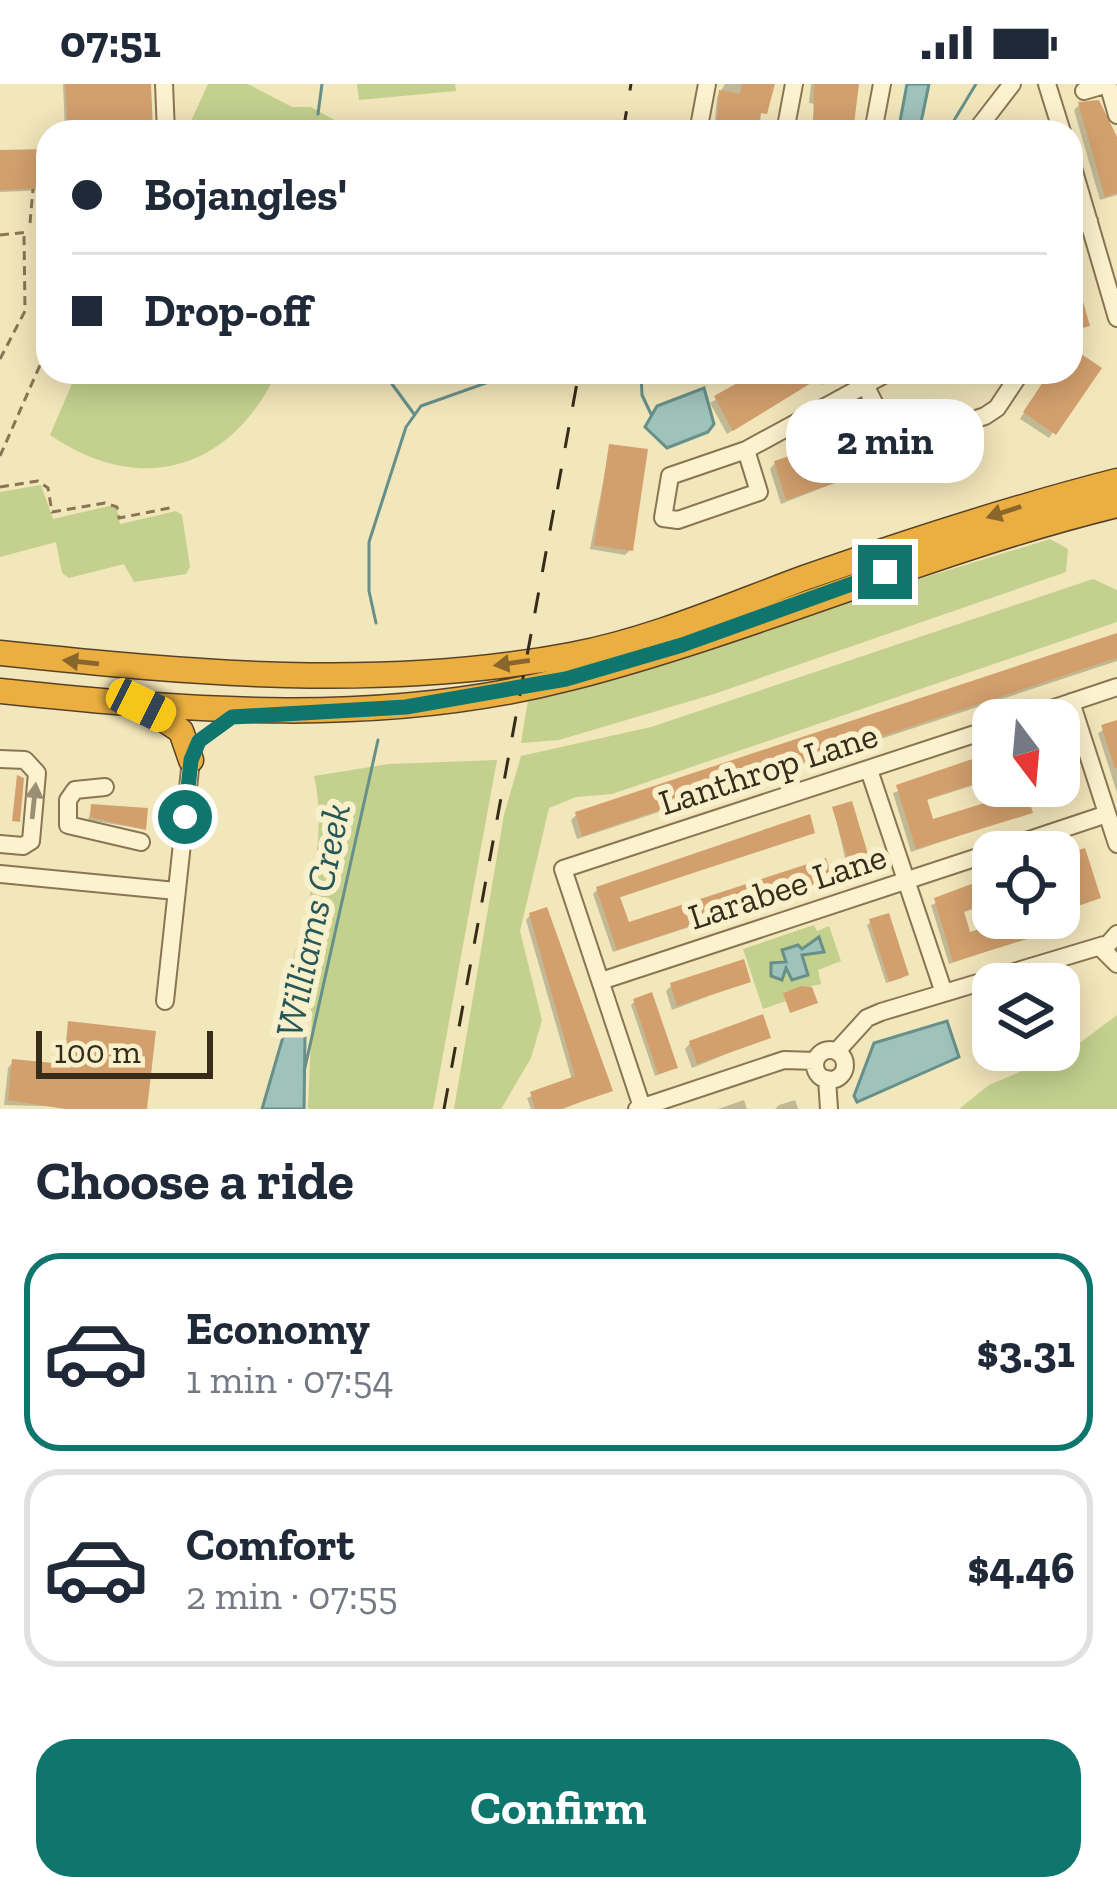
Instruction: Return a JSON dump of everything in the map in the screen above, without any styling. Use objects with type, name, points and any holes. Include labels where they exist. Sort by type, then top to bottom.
[{"type":"highway","points":[[0,653],[194,674],[316,677],[459,671],[551,658],[675,625],[914,541],[1117,477]]},
{"type":"highway","points":[[0,691],[247,713],[406,707],[566,679],[682,645],[920,559],[1117,505]]},
{"type":"highway","points":[[1065,518],[1117,516]]},
{"type":"highway","points":[[141,705],[175,724],[191,760]]},
{"type":"highway","points":[[191,760],[210,728],[247,713]]},
{"type":"street","points":[[164,84],[166,120]]},
{"type":"street","points":[[700,120],[707,84]]},
{"type":"street","points":[[787,120],[794,84]]},
{"type":"street","points":[[875,120],[882,84]]},
{"type":"street","points":[[984,120],[1012,84]]},
{"type":"street","points":[[1047,84],[1058,120]]},
{"type":"street","points":[[1084,91],[1108,84],[1117,115]]},
{"type":"street","points":[[1083,199],[1117,318]]},
{"type":"street","points":[[1083,223],[1090,221]]},
{"type":"street","points":[[746,450],[759,492],[678,520],[663,518],[670,476],[746,450],[865,385],[893,440],[902,444],[985,416],[997,408],[1013,384]]},
{"type":"street","points":[[1080,699],[1117,687]]},
{"type":"street","points":[[1080,730],[1117,844]]},
{"type":"street","name":"Lanthrop Lane","points":[[601,982],[563,869],[972,735]]},
{"type":"street","points":[[0,759],[25,760],[37,773],[31,841],[22,846],[0,844]]},
{"type":"street","points":[[165,1001],[191,760]]},
{"type":"street","points":[[869,770],[944,993]]},
{"type":"street","points":[[105,787],[75,790],[68,800],[68,825],[141,842]]},
{"type":"street","name":"Larabee Lane","points":[[1056,831],[1107,814]]},
{"type":"street","name":"Larabee Lane","points":[[601,982],[972,859]]},
{"type":"street","points":[[0,874],[176,891]]},
{"type":"street","points":[[815,1061],[823,1051],[836,1051],[867,1018],[944,993],[1110,940],[1107,959],[1117,964]]},
{"type":"street","points":[[601,982],[639,1108],[784,1060],[815,1061]]},
{"type":"street","points":[[815,1061],[818,1075],[836,1078],[845,1068],[836,1051]]},
{"type":"street","points":[[826,1079],[829,1109]]},
{"type":"path","points":[[30,223],[33,189]]},
{"type":"path","points":[[0,235],[26,232],[25,311],[0,359]]},
{"type":"path","points":[[0,456],[36,374]]},
{"type":"path","points":[[0,487],[38,481],[48,488],[52,512],[105,503],[116,507],[119,518],[175,507]]},
{"type":"green space","points":[[208,84],[248,84],[292,107],[311,107],[334,120],[192,120]]},
{"type":"green space","points":[[357,84],[455,84],[456,91],[359,100]]},
{"type":"green space","points":[[72,384],[270,384],[234,433],[208,452],[179,464],[116,465],[83,454],[50,435]]},
{"type":"green space","points":[[41,485],[53,519],[109,506],[117,509],[120,524],[176,511],[182,515],[190,567],[186,574],[134,582],[124,564],[69,578],[62,573],[56,542],[0,557],[0,492]]},
{"type":"green space","points":[[1050,539],[1068,549],[1066,572],[714,694],[559,740],[521,743],[528,700],[679,660],[789,619]]},
{"type":"green space","points":[[1093,579],[1117,590],[1117,622],[612,794],[576,797],[549,808],[520,931],[542,1020],[531,1058],[501,1109],[454,1109],[504,815],[521,756],[651,727]]},
{"type":"green space","points":[[497,760],[433,1109],[308,1109],[312,1014],[303,1004],[280,998],[305,918],[316,858],[319,829],[314,776],[389,764]]},
{"type":"green space","points":[[814,925],[817,931],[829,926],[841,961],[818,970],[821,984],[784,992],[786,1001],[763,1009],[743,949]]},
{"type":"green space","points":[[1117,1015],[1117,1109],[959,1109],[989,1085],[1022,1071],[1080,1071],[1080,1043]]},
{"type":"water","points":[[907,84],[929,84],[922,120],[900,120]]},
{"type":"water","points":[[704,388],[714,424],[708,432],[667,448],[645,427],[657,406]]},
{"type":"water","points":[[819,937],[824,952],[802,955],[808,975],[792,980],[786,968],[782,980],[771,976],[771,963],[786,962],[782,950],[798,945],[802,949]]},
{"type":"water","points":[[290,1013],[298,1014],[305,1036],[304,1109],[262,1109]]},
{"type":"water","points":[[947,1021],[959,1057],[857,1102],[854,1096],[874,1043]]},
{"type":"building","points":[[65,84],[151,84],[152,120],[67,120]]},
{"type":"building","points":[[742,84],[775,84],[767,114],[761,113],[760,120],[717,120],[719,90],[740,94]]},
{"type":"building","points":[[814,84],[859,84],[854,120],[813,120]]},
{"type":"building","points":[[1099,100],[1117,137],[1117,193],[1105,197],[1078,102]]},
{"type":"building","points":[[36,149],[36,188],[0,190],[0,150]]},
{"type":"building","points":[[1083,302],[1090,326],[1083,328]]},
{"type":"building","points":[[1083,355],[1102,368],[1056,435],[1023,412],[1042,384],[1083,384]]},
{"type":"building","points":[[736,384],[809,384],[733,431],[714,396]]},
{"type":"building","points":[[866,431],[878,468],[786,500],[774,461]]},
{"type":"building","points":[[609,444],[648,449],[633,551],[594,545]]},
{"type":"building","points":[[1117,633],[1117,658],[994,699],[972,699],[972,706],[582,836],[575,812]]},
{"type":"building","points":[[1117,720],[1117,768],[1115,768],[1101,725]]},
{"type":"building","points":[[972,759],[972,785],[927,799],[933,819],[972,807],[1031,807],[1033,813],[916,849],[896,785]]},
{"type":"building","points":[[17,775],[24,778],[20,822],[12,821]]},
{"type":"building","points":[[852,801],[871,864],[851,870],[832,807]]},
{"type":"building","points":[[91,804],[148,808],[146,830],[90,817]]},
{"type":"building","points":[[810,814],[815,833],[620,897],[629,922],[826,858],[833,879],[617,950],[596,887]]},
{"type":"building","points":[[1085,848],[1101,898],[1080,905],[1080,850]]},
{"type":"building","points":[[972,884],[972,909],[964,911],[972,939],[1027,939],[953,962],[934,898]]},
{"type":"building","points":[[547,907],[613,1091],[560,1109],[535,1109],[530,1092],[575,1076],[529,913]]},
{"type":"building","points":[[889,913],[909,975],[889,982],[869,919]]},
{"type":"building","points":[[744,959],[751,982],[677,1006],[670,983]]},
{"type":"building","points":[[812,987],[818,1003],[790,1013],[783,993]]},
{"type":"building","points":[[652,992],[678,1068],[658,1074],[633,999]]},
{"type":"building","points":[[763,1014],[771,1038],[697,1064],[689,1041]]},
{"type":"building","points":[[68,1021],[156,1031],[147,1109],[65,1109],[8,1100],[12,1059],[64,1064]]},
{"type":"waterway","name":"Williams Creek","points":[[318,114],[322,84]]},
{"type":"waterway","points":[[954,120],[976,84]]},
{"type":"waterway","name":"Williams Creek","points":[[392,384],[414,414]]},
{"type":"waterway","name":"Williams Creek","points":[[376,623],[369,591],[369,542],[406,427],[421,406],[483,384]]},
{"type":"waterway","points":[[642,384],[651,414]]},
{"type":"waterway","name":"Williams Creek","points":[[304,1072],[378,740]]},
{"type":"railway","points":[[625,120],[631,84]]},
{"type":"railway","points":[[444,1109],[577,384]]},
{"type":"route","points":[[185,817],[191,760],[199,741],[210,728],[232,717],[406,707],[566,679],[682,645],[885,572]]}]
